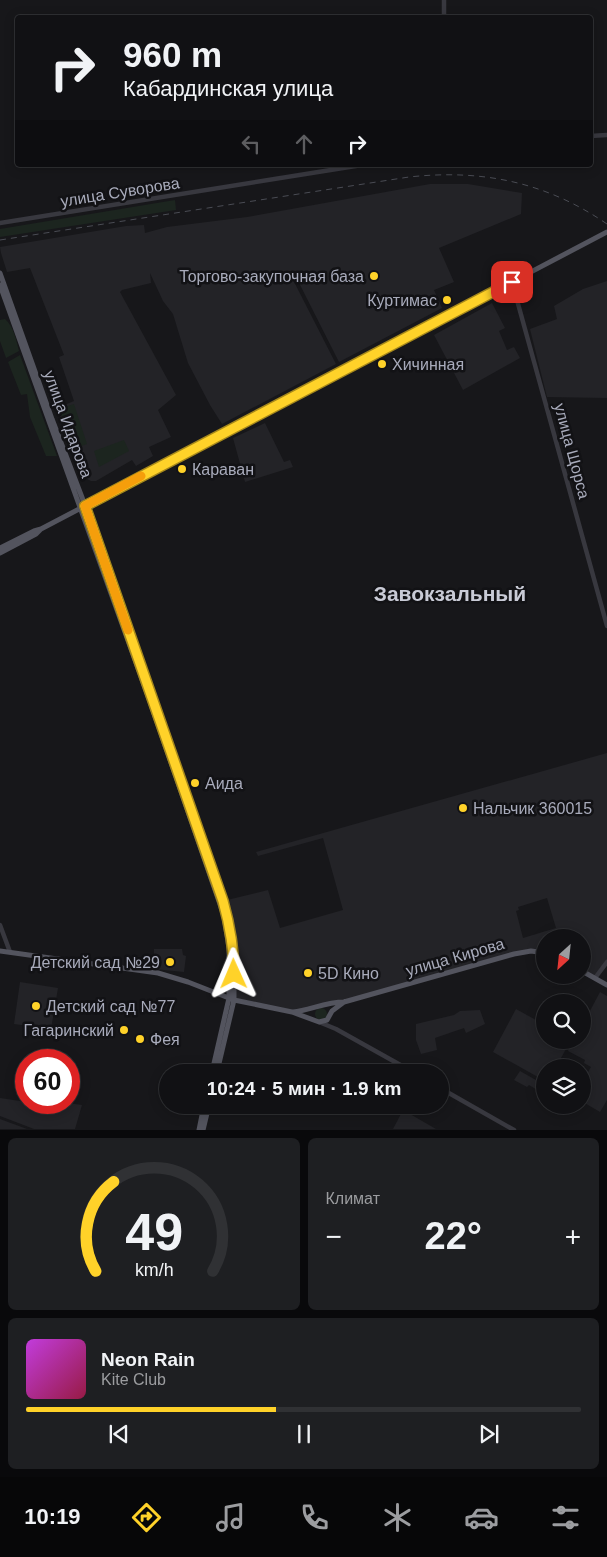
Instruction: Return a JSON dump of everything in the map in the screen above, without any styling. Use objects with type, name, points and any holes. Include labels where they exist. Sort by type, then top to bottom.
[{"type":"main road","points":[[0,548],[82,508],[607,232]]},
{"type":"main road","name":"улица Идарова","points":[[0,273],[220,904],[230,948],[232,999],[214,1064]]},
{"type":"main road","name":"улица Идарова","points":[[0,285],[223,901],[234,952],[232,999],[219,1064]]},
{"type":"main road","points":[[0,553],[36,534],[41,529]]},
{"type":"main road","points":[[0,951],[158,974],[188,982],[232,999],[292,1012],[317,1021],[325,1022],[336,1007],[344,1002]]},
{"type":"main road","name":"улица Кирова","points":[[344,1002],[514,954],[536,952]]},
{"type":"main road","points":[[591,976],[607,985]]},
{"type":"main road","points":[[292,1012],[304,1011],[323,1004],[344,1002]]},
{"type":"main road","points":[[323,1004],[328,1008],[330,1015]]},
{"type":"main road","points":[[315,1007],[312,1012],[317,1021]]},
{"type":"main road","points":[[199,1130],[202,1114]]},
{"type":"main road","points":[[203,1130],[207,1114]]},
{"type":"street","points":[[444,0],[444,15]]},
{"type":"street","points":[[593,136],[607,136]]},
{"type":"street","name":"улица Суворова","points":[[0,223],[350,167]]},
{"type":"street","name":"улица Щорса","points":[[512,282],[607,626]]},
{"type":"street","points":[[0,925],[10,952]]},
{"type":"street","points":[[595,978],[607,962]]},
{"type":"street","points":[[330,1015],[336,1029]]},
{"type":"street","points":[[317,1021],[336,1029],[399,1064]]},
{"type":"street","points":[[449,1093],[514,1130]]},
{"type":"shaded area","points":[[430,184],[468,184],[522,193],[521,214],[439,248],[454,282],[434,290],[442,308],[339,362],[293,271],[289,272],[336,364],[222,424],[188,363],[173,314],[163,301],[150,273],[151,283],[122,290],[120,292],[176,395],[158,410],[171,437],[149,447],[153,456],[136,466],[132,460],[96,481],[85,478],[57,408],[74,401],[59,357],[64,355],[30,268],[7,272],[0,247],[126,226],[144,225],[145,233],[167,227],[247,217]]},
{"type":"shaded area","points":[[175,200],[176,210],[0,237],[0,229]]},
{"type":"shaded area","points":[[607,281],[607,398],[547,397],[530,329],[557,319],[554,306],[583,289]]},
{"type":"shaded area","points":[[492,303],[505,328],[499,331],[507,350],[514,347],[520,358],[463,390],[434,335]]},
{"type":"shaded area","points":[[5,319],[13,330],[19,351],[6,358],[0,341],[0,320]]},
{"type":"shaded area","points":[[20,355],[57,456],[46,456],[30,417],[27,394],[21,395],[8,362]]},
{"type":"shaded area","points":[[74,404],[87,444],[73,449],[59,409]]},
{"type":"shaded area","points":[[265,423],[284,462],[290,460],[293,467],[245,482],[233,438]]},
{"type":"shaded area","points":[[124,440],[129,451],[99,467],[94,451]]},
{"type":"shaded area","points":[[607,753],[607,962],[595,978],[591,976],[591,929],[553,929],[556,928],[547,898],[518,907],[519,910],[516,911],[523,938],[536,934],[536,952],[531,951],[344,1002],[292,1012],[234,1000],[223,901],[268,890],[280,928],[343,910],[323,838],[258,856],[256,852]]},
{"type":"shaded area","name":"Детский сад №29","points":[[154,949],[182,949],[183,955],[186,956],[184,972],[154,969]]},
{"type":"shaded area","name":"Детский сад №77","points":[[20,982],[58,988],[51,1029],[14,1024]]},
{"type":"shaded area","points":[[600,992],[607,996],[607,1100],[600,1112],[591,1107],[591,1059],[583,1059],[568,1051],[569,1049],[591,1049],[591,1009]]},
{"type":"shaded area","points":[[319,1008],[323,1008],[327,1014],[323,1020],[319,1020],[315,1016],[315,1012]]},
{"type":"shaded area","points":[[516,1009],[536,1020],[536,1049],[566,1049],[561,1058],[563,1059],[536,1059],[536,1076],[493,1052]]},
{"type":"shaded area","points":[[480,1010],[485,1024],[466,1033],[464,1028],[435,1038],[437,1050],[421,1054],[416,1040],[416,1024],[454,1015],[460,1011]]},
{"type":"shaded area","points":[[520,1071],[536,1080],[536,1089],[529,1085],[527,1087],[514,1080]]},
{"type":"shaded area","points":[[0,1098],[15,1100],[15,1114],[79,1114],[75,1129],[34,1129],[0,1116]]},
{"type":"shaded area","points":[[401,1114],[410,1114],[436,1129],[393,1129]]},
{"type":"shaded area","points":[[0,1119],[27,1129],[0,1129]]},
{"type":"railway","points":[[0,240],[409,177],[436,175],[488,177],[513,182],[561,198],[607,224]]},
{"type":"slow traffic","points":[[128,630],[85,506],[141,476]]},
{"type":"place","name":"Торгово-закупочная база","points":[[374,276]]},
{"type":"place","name":"Куртимас","points":[[447,300]]},
{"type":"place","name":"Хичинная","points":[[382,364]]},
{"type":"place","name":"Караван","points":[[182,469]]},
{"type":"place","name":"Аида","points":[[195,783]]},
{"type":"place","name":"Нальчик 360015","points":[[463,808]]},
{"type":"place","name":"Детский сад №29","points":[[170,962]]},
{"type":"place","name":"5D Кино","points":[[308,973]]},
{"type":"place","name":"Детский сад №77","points":[[36,1006]]},
{"type":"place","name":"Гагаринский","points":[[124,1030]]},
{"type":"place","name":"Фея","points":[[140,1039]]},
{"type":"district","name":"Завокзальный","points":[[450,593]]},
{"type":"route","points":[[234,974],[234,952],[231,931],[223,901],[85,506],[512,282]]}]
